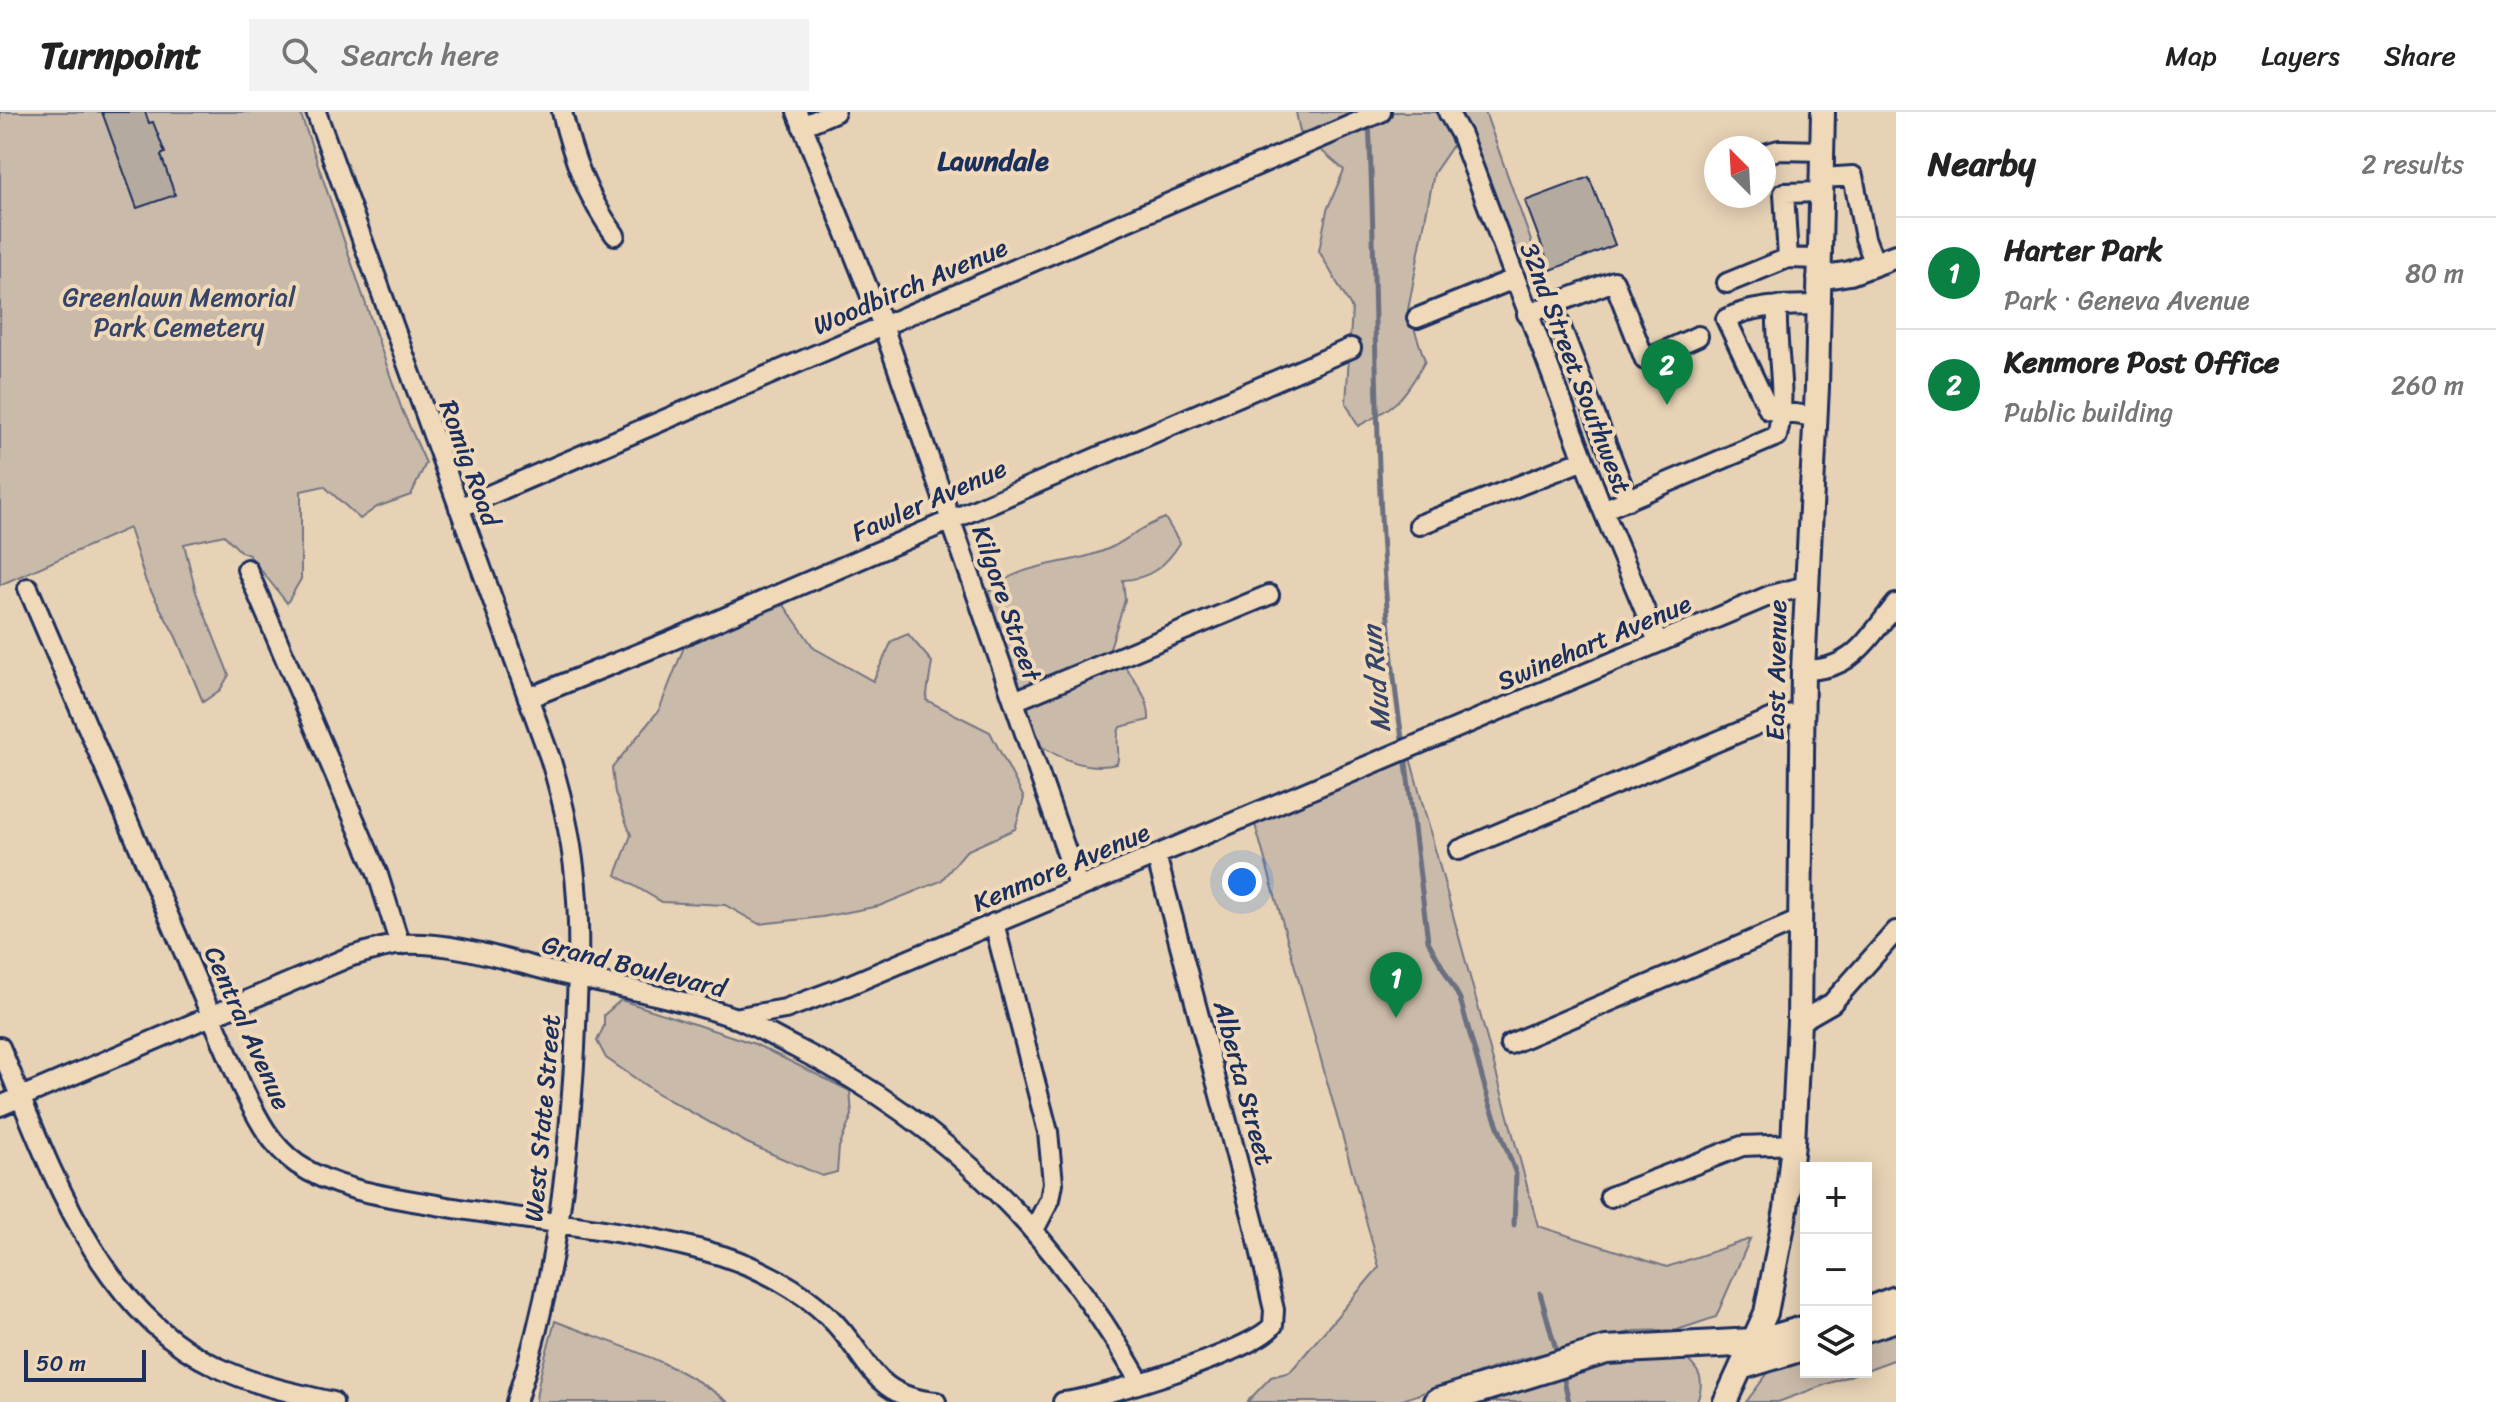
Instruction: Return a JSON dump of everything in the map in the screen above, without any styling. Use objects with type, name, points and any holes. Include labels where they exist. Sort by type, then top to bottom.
[{"type":"highway","points":[[1438,1402],[1606,1350],[1754,1342]]},
{"type":"main road","name":"East Avenue","points":[[1725,1402],[1744,1367],[1766,1313],[1783,1228],[1793,1144],[1799,1022],[1803,670],[1815,417],[1823,112]]},
{"type":"main road","points":[[1820,269],[1886,260]]},
{"type":"main road","points":[[1872,1307],[1896,1298]]},
{"type":"main road","points":[[1872,1328],[1896,1320]]},
{"type":"main road","points":[[1754,1342],[1800,1329]]},
{"type":"main road","points":[[1744,1367],[1800,1350]]},
{"type":"street","name":"Romig Road","points":[[316,112],[554,770],[571,833]]},
{"type":"street","points":[[562,112],[573,161],[598,211],[615,235]]},
{"type":"street","points":[[800,119],[835,112]]},
{"type":"street","name":"32nd Street Southwest","points":[[1448,112],[1461,135],[1603,510],[1658,642]]},
{"type":"street","name":"Woodbirch Avenue","points":[[459,508],[1380,113]]},
{"type":"street","name":"Kilgore Street","points":[[800,119],[883,326],[1079,888]]},
{"type":"street","points":[[1776,151],[1823,151]]},
{"type":"street","points":[[1788,258],[1784,193],[1853,176],[1865,238],[1886,260]]},
{"type":"street","points":[[1727,283],[1788,258],[1820,269]]},
{"type":"street","points":[[1417,318],[1514,279]]},
{"type":"street","points":[[1527,314],[1614,281],[1645,360],[1698,336]]},
{"type":"street","points":[[1552,304],[1628,500]]},
{"type":"street","points":[[1815,417],[1782,415],[1769,410],[1726,319],[1739,312],[1777,306],[1819,305]]},
{"type":"street","points":[[1603,510],[1777,436],[1782,415],[1782,362],[1777,306]]},
{"type":"street","name":"Fawler Avenue","points":[[528,698],[670,641],[1351,348]]},
{"type":"street","points":[[1419,525],[1584,460]]},
{"type":"street","points":[[247,569],[378,875],[393,914],[400,945]]},
{"type":"street","name":"Swinehart Avenue","points":[[1401,750],[1771,595],[1806,586]]},
{"type":"street","name":"Central Avenue","points":[[28,588],[258,1118],[274,1143],[297,1163],[339,1184],[396,1198],[658,1241],[724,1257],[798,1291],[828,1316],[885,1387],[911,1400],[936,1402]]},
{"type":"street","points":[[1014,701],[1269,595]]},
{"type":"street","points":[[1803,670],[1828,670],[1841,665],[1896,604]]},
{"type":"street","points":[[1459,850],[1780,715],[1803,714]]},
{"type":"street","name":"Kenmore Avenue","points":[[734,1018],[802,1004],[1401,750]]},
{"type":"street","name":"West State Street","points":[[516,1402],[548,1290],[570,1144],[581,922],[571,833]]},
{"type":"street","name":"Alberta Street","points":[[1140,1382],[1257,1340],[1273,1325],[1274,1310],[1254,1223],[1156,855]]},
{"type":"street","points":[[1510,1044],[1800,920]]},
{"type":"street","points":[[994,923],[1048,1132],[1053,1183],[1050,1199],[1034,1230]]},
{"type":"street","points":[[1799,1022],[1832,1003],[1896,931]]},
{"type":"street","name":"Grand Boulevard","points":[[0,1106],[349,957],[400,945],[450,948],[578,978],[734,1018],[842,1071],[889,1099],[966,1160],[1034,1230],[1092,1307],[1140,1382]]},
{"type":"street","points":[[0,1047],[70,1206],[97,1255],[151,1321],[181,1346],[214,1366],[249,1381],[333,1402]]},
{"type":"street","points":[[1610,1197],[1742,1146],[1793,1144]]},
{"type":"street","points":[[1063,1402],[1088,1400],[1140,1382]]},
{"type":"green space","name":"Greenlawn Memorial Park Cemetery","points":[[0,112],[300,112],[402,410],[426,463],[411,495],[377,507],[360,519],[324,486],[301,491],[301,579],[287,603],[249,555],[241,552],[224,535],[184,544],[196,592],[229,675],[220,690],[203,702],[176,637],[146,582],[129,528],[0,585]]},
{"type":"green space","points":[[1296,112],[1485,112],[1536,255],[1510,268],[1460,135],[1434,173],[1408,310],[1425,361],[1398,401],[1358,426],[1346,403],[1352,309],[1319,251],[1327,210],[1344,170],[1300,132]]},
{"type":"green space","points":[[1165,518],[1180,543],[1156,570],[1123,580],[1125,600],[1110,648],[1141,691],[1149,720],[1120,727],[1117,764],[1095,766],[1065,759],[1036,743],[988,593],[1016,574],[1100,552]]},
{"type":"green space","points":[[784,605],[814,648],[873,681],[892,641],[908,634],[932,662],[926,700],[990,732],[1024,798],[1015,829],[966,851],[941,881],[879,906],[822,917],[759,924],[725,905],[662,902],[616,875],[631,835],[615,793],[612,768],[659,710],[686,642]]},
{"type":"green space","points":[[1409,754],[1538,1226],[1667,1267],[1750,1239],[1716,1317],[1677,1330],[1634,1331],[1513,1361],[1397,1402],[1247,1402],[1271,1377],[1290,1372],[1379,1267],[1253,817]]},
{"type":"green space","points":[[621,1000],[755,1044],[850,1091],[852,1115],[839,1147],[837,1172],[822,1176],[747,1143],[658,1094],[606,1058],[597,1041],[604,1026],[604,1015]]},
{"type":"green space","points":[[555,1321],[623,1346],[688,1375],[728,1402],[536,1402]]},
{"type":"green space","points":[[1896,1323],[1896,1359],[1872,1368],[1872,1331]]},
{"type":"green space","points":[[1683,1356],[1700,1376],[1697,1402],[1472,1402],[1595,1361]]},
{"type":"green space","points":[[1800,1356],[1800,1378],[1844,1378],[1778,1402],[1746,1402],[1774,1365]]},
{"type":"building","points":[[102,112],[145,112],[149,123],[153,122],[165,153],[161,155],[175,195],[137,208]]},
{"type":"building","points":[[1589,177],[1615,245],[1551,270],[1525,201]]},
{"type":"waterway","name":"Mud Run","points":[[1369,121],[1381,512],[1393,668],[1403,745]]},
{"type":"waterway","name":"Mud Run","points":[[1405,755],[1428,941],[1460,999],[1489,1102],[1516,1174],[1514,1225]]},
{"type":"waterway","name":"Mud Run","points":[[1540,1293],[1558,1357]]},
{"type":"waterway","name":"Mud Run","points":[[1562,1371],[1569,1402]]},
{"type":"place","name":"Kenmore Post Office","points":[[1667,405]]},
{"type":"place","name":"Harter Park","points":[[1396,1018]]},
{"type":"district","name":"Lawndale","points":[[993,160]]}]
